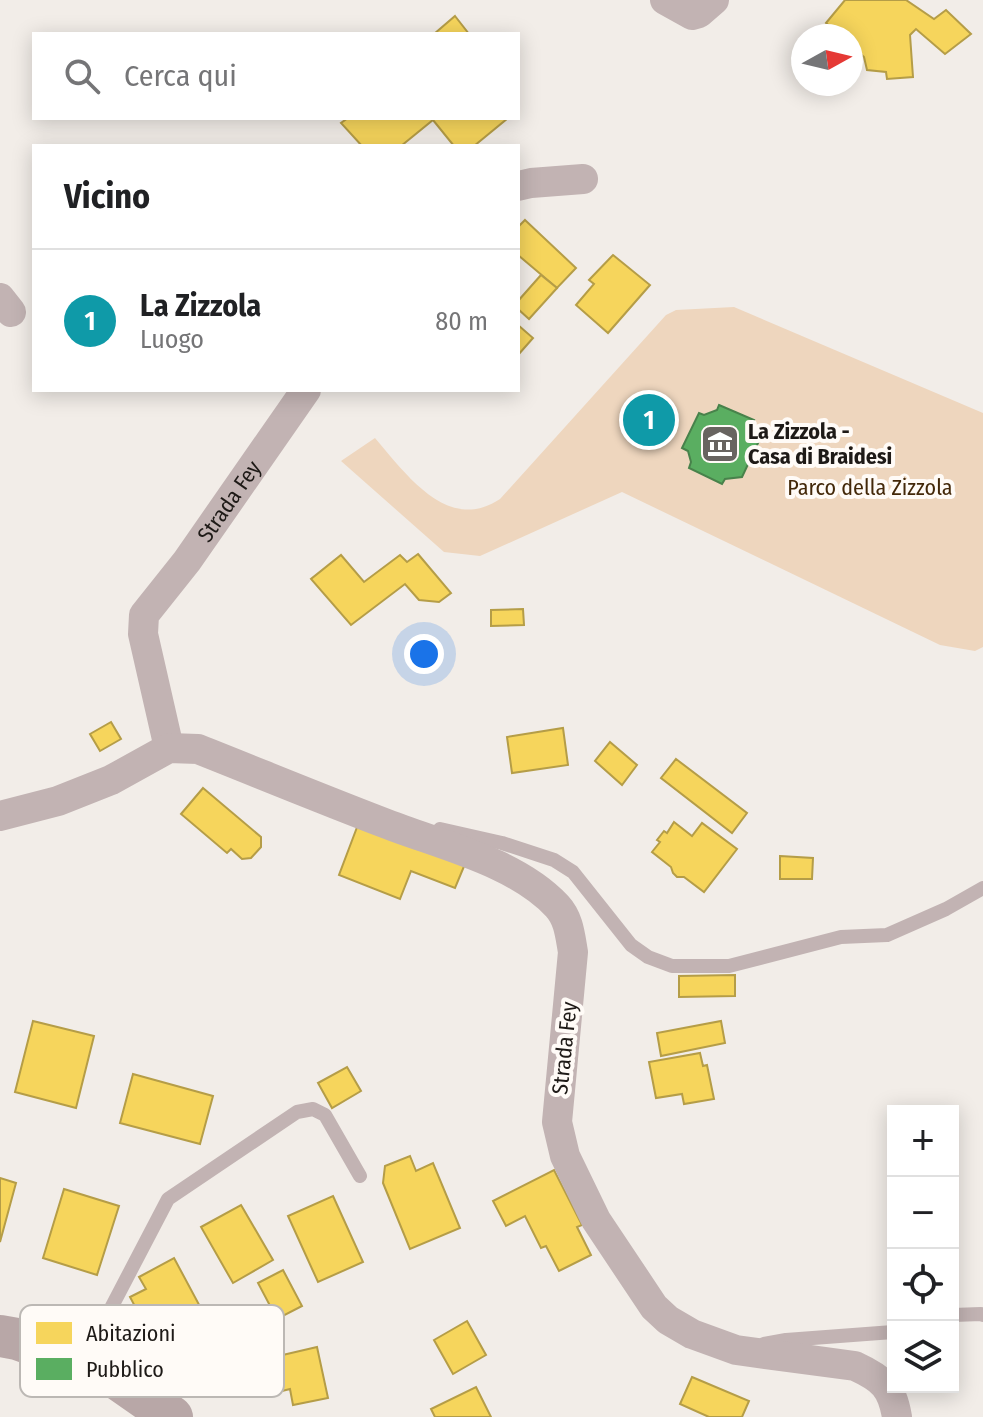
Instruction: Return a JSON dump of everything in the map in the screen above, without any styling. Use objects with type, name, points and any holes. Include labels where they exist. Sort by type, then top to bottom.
[{"type":"main road","points":[[0,1336],[20,1340]]},
{"type":"main road","points":[[143,1397],[172,1417]]},
{"type":"street","points":[[665,0],[692,15],[714,0]]},
{"type":"street","points":[[520,186],[583,179]]},
{"type":"street","name":"Strada Fey","points":[[305,392],[187,561],[144,615],[143,634],[169,748],[198,749],[500,866],[537,889],[559,908],[569,927],[573,952],[557,1122],[565,1156],[596,1220],[654,1307],[668,1320],[692,1334],[736,1350],[855,1366],[873,1374],[886,1385],[894,1400],[897,1417]]},
{"type":"street","points":[[0,816],[58,801],[111,780],[169,748]]},
{"type":"lane","points":[[389,825],[413,823],[502,843],[554,860],[573,872],[631,945],[648,957],[672,966],[729,966],[841,937],[887,935],[946,909],[983,888]]},
{"type":"lane","points":[[113,1305],[168,1199],[297,1112],[313,1109],[325,1115],[360,1176]]},
{"type":"lane","points":[[959,1315],[983,1315]]},
{"type":"lane","points":[[736,1350],[786,1340],[887,1332]]},
{"type":"green space","name":"Parco della Zizzola","points":[[734,307],[983,413],[983,647],[975,651],[940,645],[622,492],[480,556],[444,552],[341,461],[375,438],[400,468],[430,495],[446,505],[463,509],[481,508],[500,499],[666,315],[676,310]]},
{"type":"building: Abitazioni","points":[[845,0],[906,0],[934,19],[946,10],[971,34],[945,54],[916,29],[910,35],[913,77],[887,79],[886,72],[867,70],[863,56],[863,24],[826,23]]},
{"type":"building: Abitazioni","points":[[455,16],[467,32],[436,32]]},
{"type":"building: Abitazioni","points":[[345,120],[433,120],[403,144],[360,144],[341,123]]},
{"type":"building: Abitazioni","points":[[433,120],[506,120],[476,144],[452,144]]},
{"type":"building: Abitazioni","points":[[525,220],[576,268],[557,288],[520,257],[520,225]]},
{"type":"building: Abitazioni","points":[[613,255],[650,285],[608,333],[576,305],[594,284],[589,280]]},
{"type":"building: Abitazioni","points":[[541,275],[557,288],[529,319],[520,311],[520,299]]},
{"type":"building: Abitazioni","points":[[520,327],[533,338],[520,353]]},
{"type":"building: Abitazioni","points":[[418,554],[451,593],[439,602],[419,600],[405,584],[351,625],[311,579],[341,555],[364,582],[400,555],[407,562]]},
{"type":"building: Abitazioni","points":[[523,609],[524,625],[491,626],[491,610]]},
{"type":"building: Abitazioni","points":[[111,722],[121,739],[100,751],[90,734]]},
{"type":"building: Abitazioni","points":[[563,728],[568,765],[512,773],[507,737]]},
{"type":"building: Abitazioni","points":[[610,742],[637,765],[622,785],[595,761]]},
{"type":"building: Abitazioni","points":[[676,759],[747,813],[732,833],[661,778]]},
{"type":"building: Abitazioni","points":[[203,788],[261,837],[261,847],[251,858],[242,859],[231,849],[227,853],[181,814]]},
{"type":"building: Abitazioni","points":[[359,822],[465,864],[455,888],[411,871],[400,899],[339,875]]},
{"type":"building: Abitazioni","points":[[674,822],[692,836],[702,823],[737,849],[704,892],[684,877],[677,877],[671,867],[652,852],[660,842],[657,840],[664,831],[667,833]]},
{"type":"building: Abitazioni","points":[[780,856],[813,858],[812,879],[780,879]]},
{"type":"building: Abitazioni","points":[[735,975],[735,996],[679,997],[679,976]]},
{"type":"building: Abitazioni","points":[[33,1021],[94,1036],[76,1108],[15,1092]]},
{"type":"building: Abitazioni","points":[[721,1021],[725,1043],[661,1056],[657,1033]]},
{"type":"building: Abitazioni","points":[[700,1053],[703,1066],[707,1065],[714,1099],[684,1104],[682,1094],[656,1098],[649,1062]]},
{"type":"building: Abitazioni","points":[[347,1067],[361,1091],[332,1108],[318,1083]]},
{"type":"building: Abitazioni","points":[[133,1074],[213,1096],[200,1144],[120,1123]]},
{"type":"building: Abitazioni","points":[[410,1156],[416,1171],[433,1163],[460,1228],[410,1249],[383,1183],[385,1166]]},
{"type":"building: Abitazioni","points":[[554,1170],[582,1225],[577,1227],[591,1255],[559,1271],[546,1246],[541,1248],[525,1216],[506,1226],[493,1201]]},
{"type":"building: Abitazioni","points":[[0,1178],[16,1183],[0,1242]]},
{"type":"building: Abitazioni","points":[[64,1189],[119,1206],[97,1275],[43,1258]]},
{"type":"building: Abitazioni","points":[[333,1196],[363,1262],[318,1282],[288,1216]]},
{"type":"building: Abitazioni","points":[[241,1205],[273,1260],[233,1283],[201,1227]]},
{"type":"building: Abitazioni","points":[[174,1258],[199,1305],[134,1305],[130,1297],[146,1289],[139,1277]]},
{"type":"building: Abitazioni","points":[[283,1270],[302,1306],[284,1315],[284,1305],[270,1305],[258,1283]]},
{"type":"building: Abitazioni","points":[[467,1321],[486,1355],[453,1374],[434,1340]]},
{"type":"building: Abitazioni","points":[[317,1347],[328,1398],[293,1405],[290,1389],[284,1390],[284,1355]]},
{"type":"building: Abitazioni","points":[[692,1377],[749,1401],[742,1417],[709,1417],[680,1404]]},
{"type":"building: Abitazioni","points":[[476,1387],[491,1417],[435,1417],[431,1409]]},
{"type":"building: Pubblico","name":"La Zizzola - Casa di Braidesi","points":[[719,405],[754,420],[755,439],[759,441],[742,477],[725,479],[722,484],[689,468],[688,451],[682,448],[699,413],[704,415],[717,410]]},
{"type":"place","name":"La Zizzola","points":[[649,420]]},
{"type":"place","name":"La Zizzola - Casa di Braidesi","points":[[720,444]]}]
